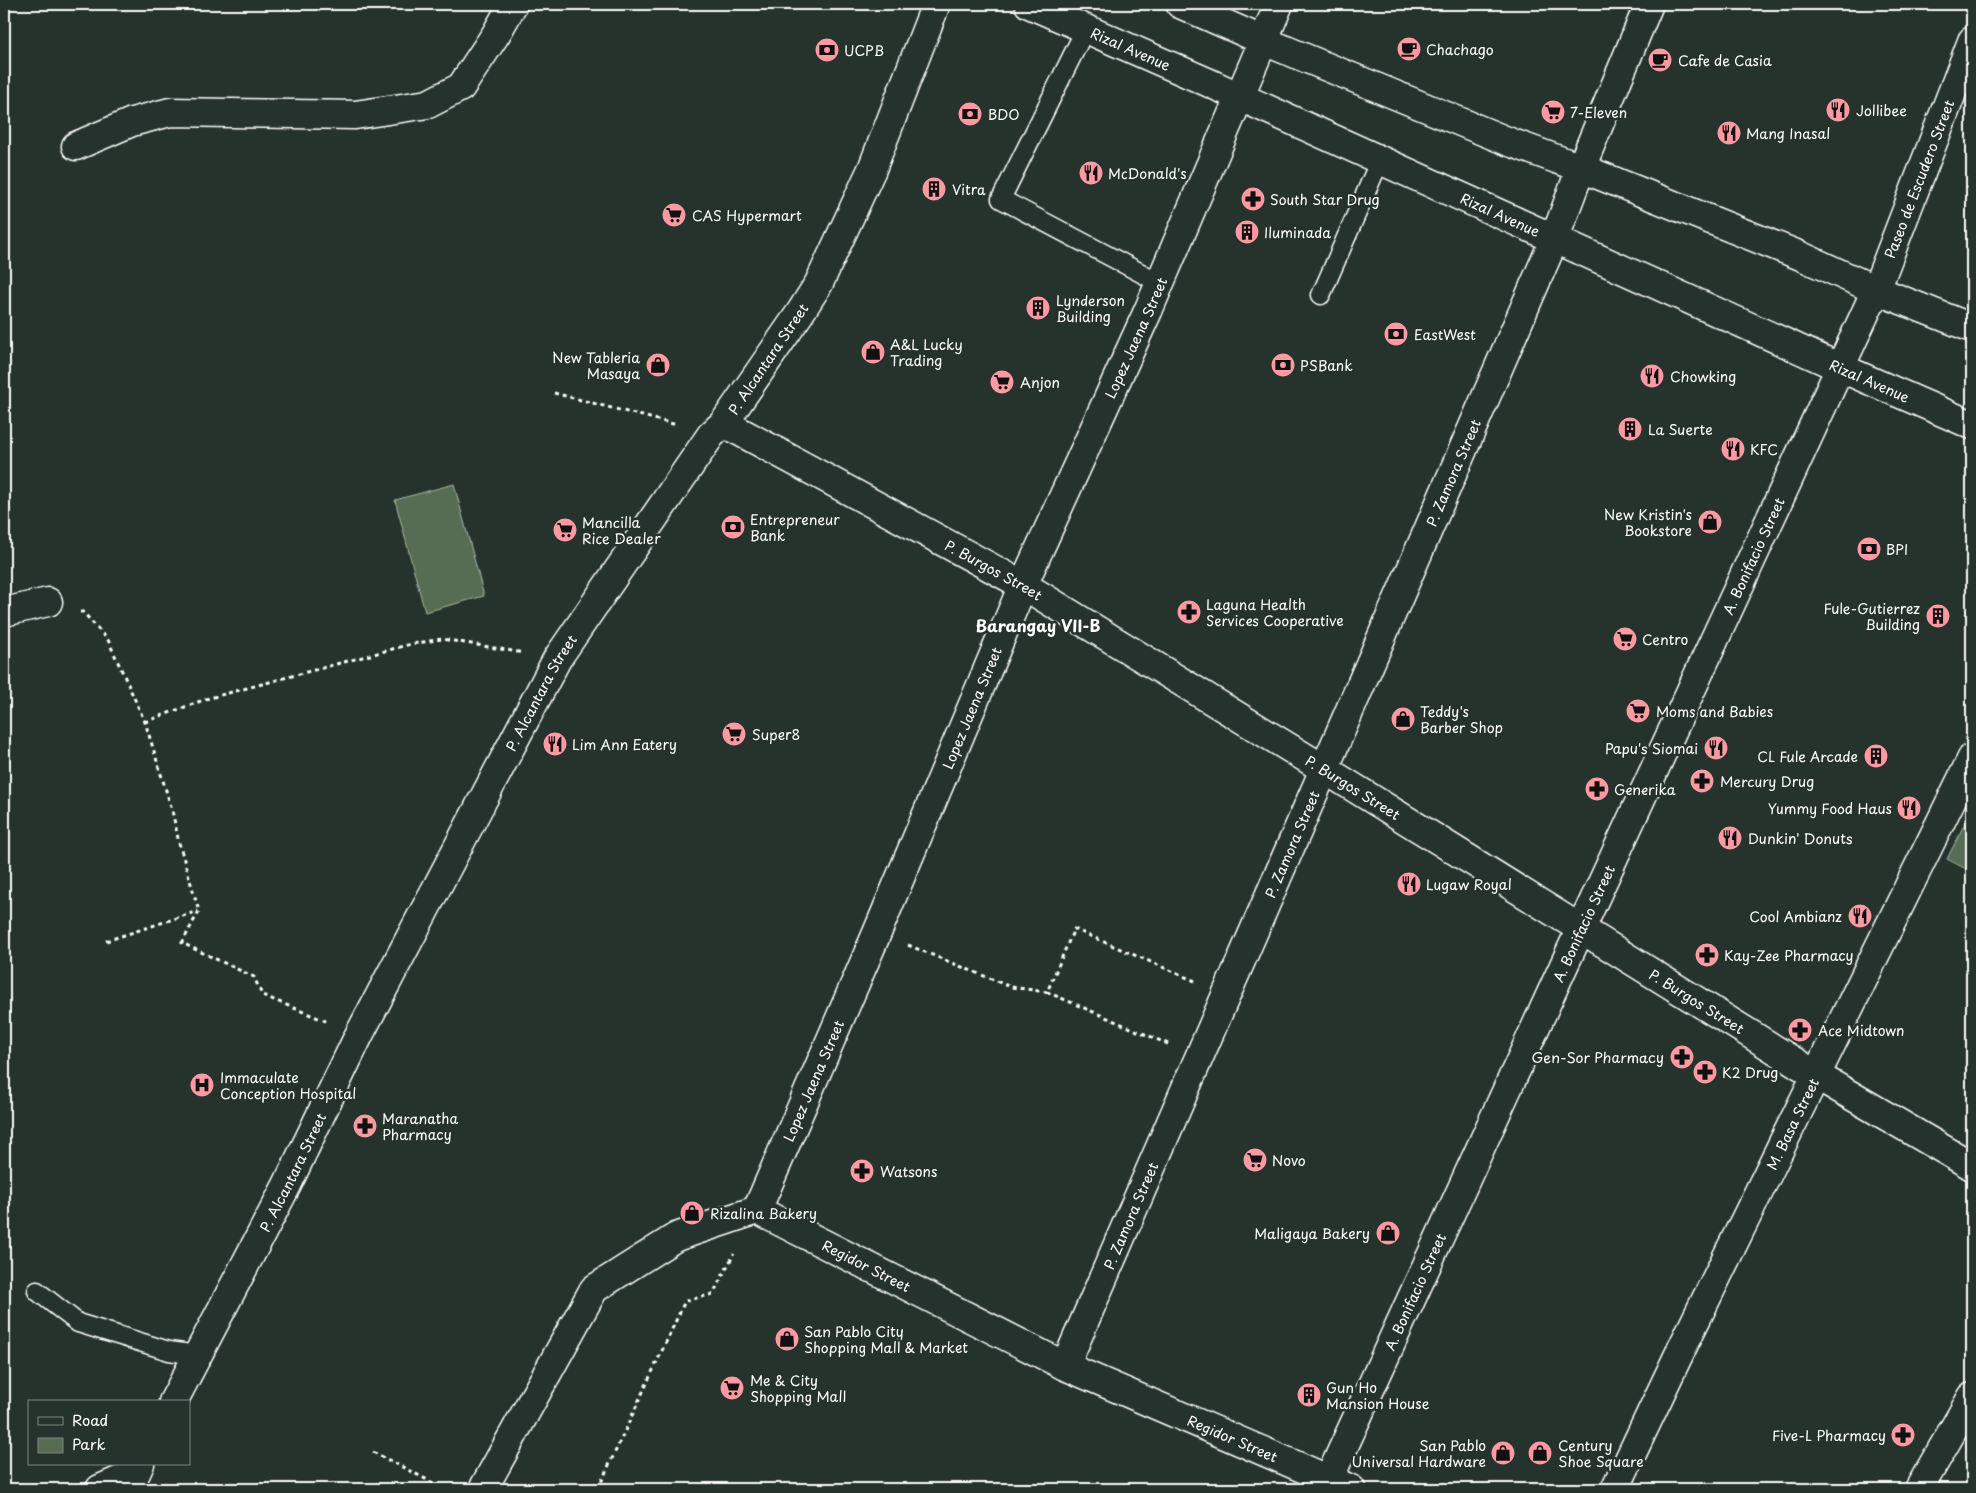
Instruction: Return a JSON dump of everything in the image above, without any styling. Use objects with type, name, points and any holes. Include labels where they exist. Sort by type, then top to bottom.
[{"type":"street","points":[[76,146],[132,122],[170,112],[355,115],[428,104],[461,88],[513,4]]},
{"type":"street","name":"P. Alcantara Street","points":[[174,1400],[287,1185],[359,1035],[557,659],[800,313],[818,283],[872,169],[936,4]]},
{"type":"street","name":"Rizal Avenue","points":[[1029,4],[1972,425]]},
{"type":"street","points":[[1180,4],[1498,138],[1581,168],[1801,256],[1876,290],[1972,328]]},
{"type":"street","name":"Lopez Jaena Street","points":[[757,1210],[877,933],[1022,585],[1160,283],[1279,4]]},
{"type":"street","name":"P. Zamora Street","points":[[1065,1366],[1554,240],[1581,168],[1649,4]]},
{"type":"street","name":"Paseo de Escudero Street","points":[[1841,368],[1876,290],[1972,41]]},
{"type":"street","name":"A. Bonifacio Street","points":[[1335,1486],[1581,929],[1841,368]]},
{"type":"street","name":"P. Burgos Street","points":[[718,429],[1022,585],[1816,1075],[1972,1166]]},
{"type":"street","points":[[4,612],[48,602]]},
{"type":"street","name":"M. Basa Street","points":[[1615,1489],[1682,1348],[1972,758]]},
{"type":"street","points":[[483,1489],[594,1289],[676,1237],[757,1210]]},
{"type":"street","name":"Regidor Street","points":[[757,1210],[1065,1366],[1335,1486]]},
{"type":"street","points":[[1919,1489],[1972,1397]]},
{"type":"street","points":[[100,1489],[140,1475]]},
{"type":"lane","points":[[1085,30],[1001,200],[1160,283]]},
{"type":"lane","points":[[1320,295],[1380,160]]},
{"type":"lane","points":[[37,1291],[78,1322],[169,1351],[197,1355]]},
{"type":"path","points":[[554,393],[718,429]]},
{"type":"path","points":[[48,602],[83,612],[108,640],[145,722],[172,810],[179,843],[199,911],[182,943],[254,977],[262,995],[359,1035]]},
{"type":"path","points":[[145,722],[206,699],[410,644],[442,639],[557,659]]},
{"type":"path","points":[[106,941],[199,911]]},
{"type":"path","points":[[1047,992],[1074,929],[1225,994]]},
{"type":"path","points":[[877,933],[1011,987],[1047,992],[1198,1057]]},
{"type":"path","points":[[598,1489],[685,1301],[713,1294],[757,1210]]},
{"type":"path","points":[[373,1452],[445,1489]]},
{"type":"green space","points":[[454,484],[484,596],[425,612],[395,500]]},
{"type":"green space","points":[[1972,809],[1972,872],[1947,859]]},
{"type":"place","name":"Chachago","points":[[1409,49]]},
{"type":"place","name":"UCPB","points":[[827,50]]},
{"type":"place","name":"Cafe de Casia","points":[[1660,60]]},
{"type":"place","name":"Jollibee","points":[[1838,110]]},
{"type":"place","name":"7-Eleven","points":[[1553,112]]},
{"type":"place","name":"BDO","points":[[970,114]]},
{"type":"place","name":"Mang Inasal","points":[[1729,133]]},
{"type":"place","name":"McDonald's","points":[[1091,173]]},
{"type":"place","name":"Vitra","points":[[934,189]]},
{"type":"place","name":"South Star Drug","points":[[1253,199]]},
{"type":"place","name":"CAS Hypermart","points":[[674,215]]},
{"type":"place","name":"Iluminada","points":[[1247,232]]},
{"type":"place","name":"Lynderson Building","points":[[1038,308]]},
{"type":"place","name":"EastWest","points":[[1396,334]]},
{"type":"place","name":"A&L Lucky Trading","points":[[873,352]]},
{"type":"place","name":"New Tableria Masaya","points":[[658,365]]},
{"type":"place","name":"PSBank","points":[[1283,365]]},
{"type":"place","name":"Chowking","points":[[1652,376]]},
{"type":"place","name":"Anjon","points":[[1002,382]]},
{"type":"place","name":"La Suerte","points":[[1630,429]]},
{"type":"place","name":"KFC","points":[[1733,449]]},
{"type":"place","name":"New Kristin's Bookstore","points":[[1710,522]]},
{"type":"place","name":"Entrepreneur Bank","points":[[733,527]]},
{"type":"place","name":"Mancilla Rice Dealer","points":[[565,530]]},
{"type":"place","name":"BPI","points":[[1869,549]]},
{"type":"place","name":"Laguna Health Services Cooperative","points":[[1189,612]]},
{"type":"place","name":"Fule-Gutierrez Building","points":[[1938,616]]},
{"type":"place","name":"Centro","points":[[1625,639]]},
{"type":"place","name":"Moms and Babies","points":[[1638,711]]},
{"type":"place","name":"Teddy's Barber Shop","points":[[1403,719]]},
{"type":"place","name":"Super8","points":[[734,734]]},
{"type":"place","name":"Lim Ann Eatery","points":[[555,744]]},
{"type":"place","name":"Papu's Siomai","points":[[1716,748]]},
{"type":"place","name":"CL Fule Arcade","points":[[1876,756]]},
{"type":"place","name":"Mercury Drug","points":[[1702,781]]},
{"type":"place","name":"Generika","points":[[1597,789]]},
{"type":"place","name":"Yummy Food Haus","points":[[1909,808]]},
{"type":"place","name":"Dunkin' Donuts","points":[[1730,838]]},
{"type":"place","name":"Lugaw Royal","points":[[1409,884]]},
{"type":"place","name":"Cool Ambianz","points":[[1860,916]]},
{"type":"place","name":"Kay-Zee Pharmacy","points":[[1707,955]]},
{"type":"place","name":"Ace Midtown","points":[[1800,1030]]},
{"type":"place","name":"Gen-Sor Pharmacy","points":[[1682,1057]]},
{"type":"place","name":"K2 Drug","points":[[1705,1072]]},
{"type":"place","name":"Immaculate Conception Hospital","points":[[202,1085]]},
{"type":"place","name":"Maranatha Pharmacy","points":[[365,1126]]},
{"type":"place","name":"Novo","points":[[1255,1160]]},
{"type":"place","name":"Watsons","points":[[862,1171]]},
{"type":"place","name":"Rizalina Bakery","points":[[692,1213]]},
{"type":"place","name":"Maligaya Bakery","points":[[1388,1233]]},
{"type":"place","name":"San Pablo City Shopping Mall & Market","points":[[787,1339]]},
{"type":"place","name":"Me & City Shopping Mall","points":[[732,1388]]},
{"type":"place","name":"Gun Ho Mansion House","points":[[1309,1395]]},
{"type":"place","name":"Five-L Pharmacy","points":[[1903,1435]]},
{"type":"place","name":"San Pablo Universal Hardware","points":[[1503,1453]]},
{"type":"place","name":"Century Shoe Square","points":[[1540,1453]]},
{"type":"district","name":"Barangay VII-B","points":[[1038,625]]}]
